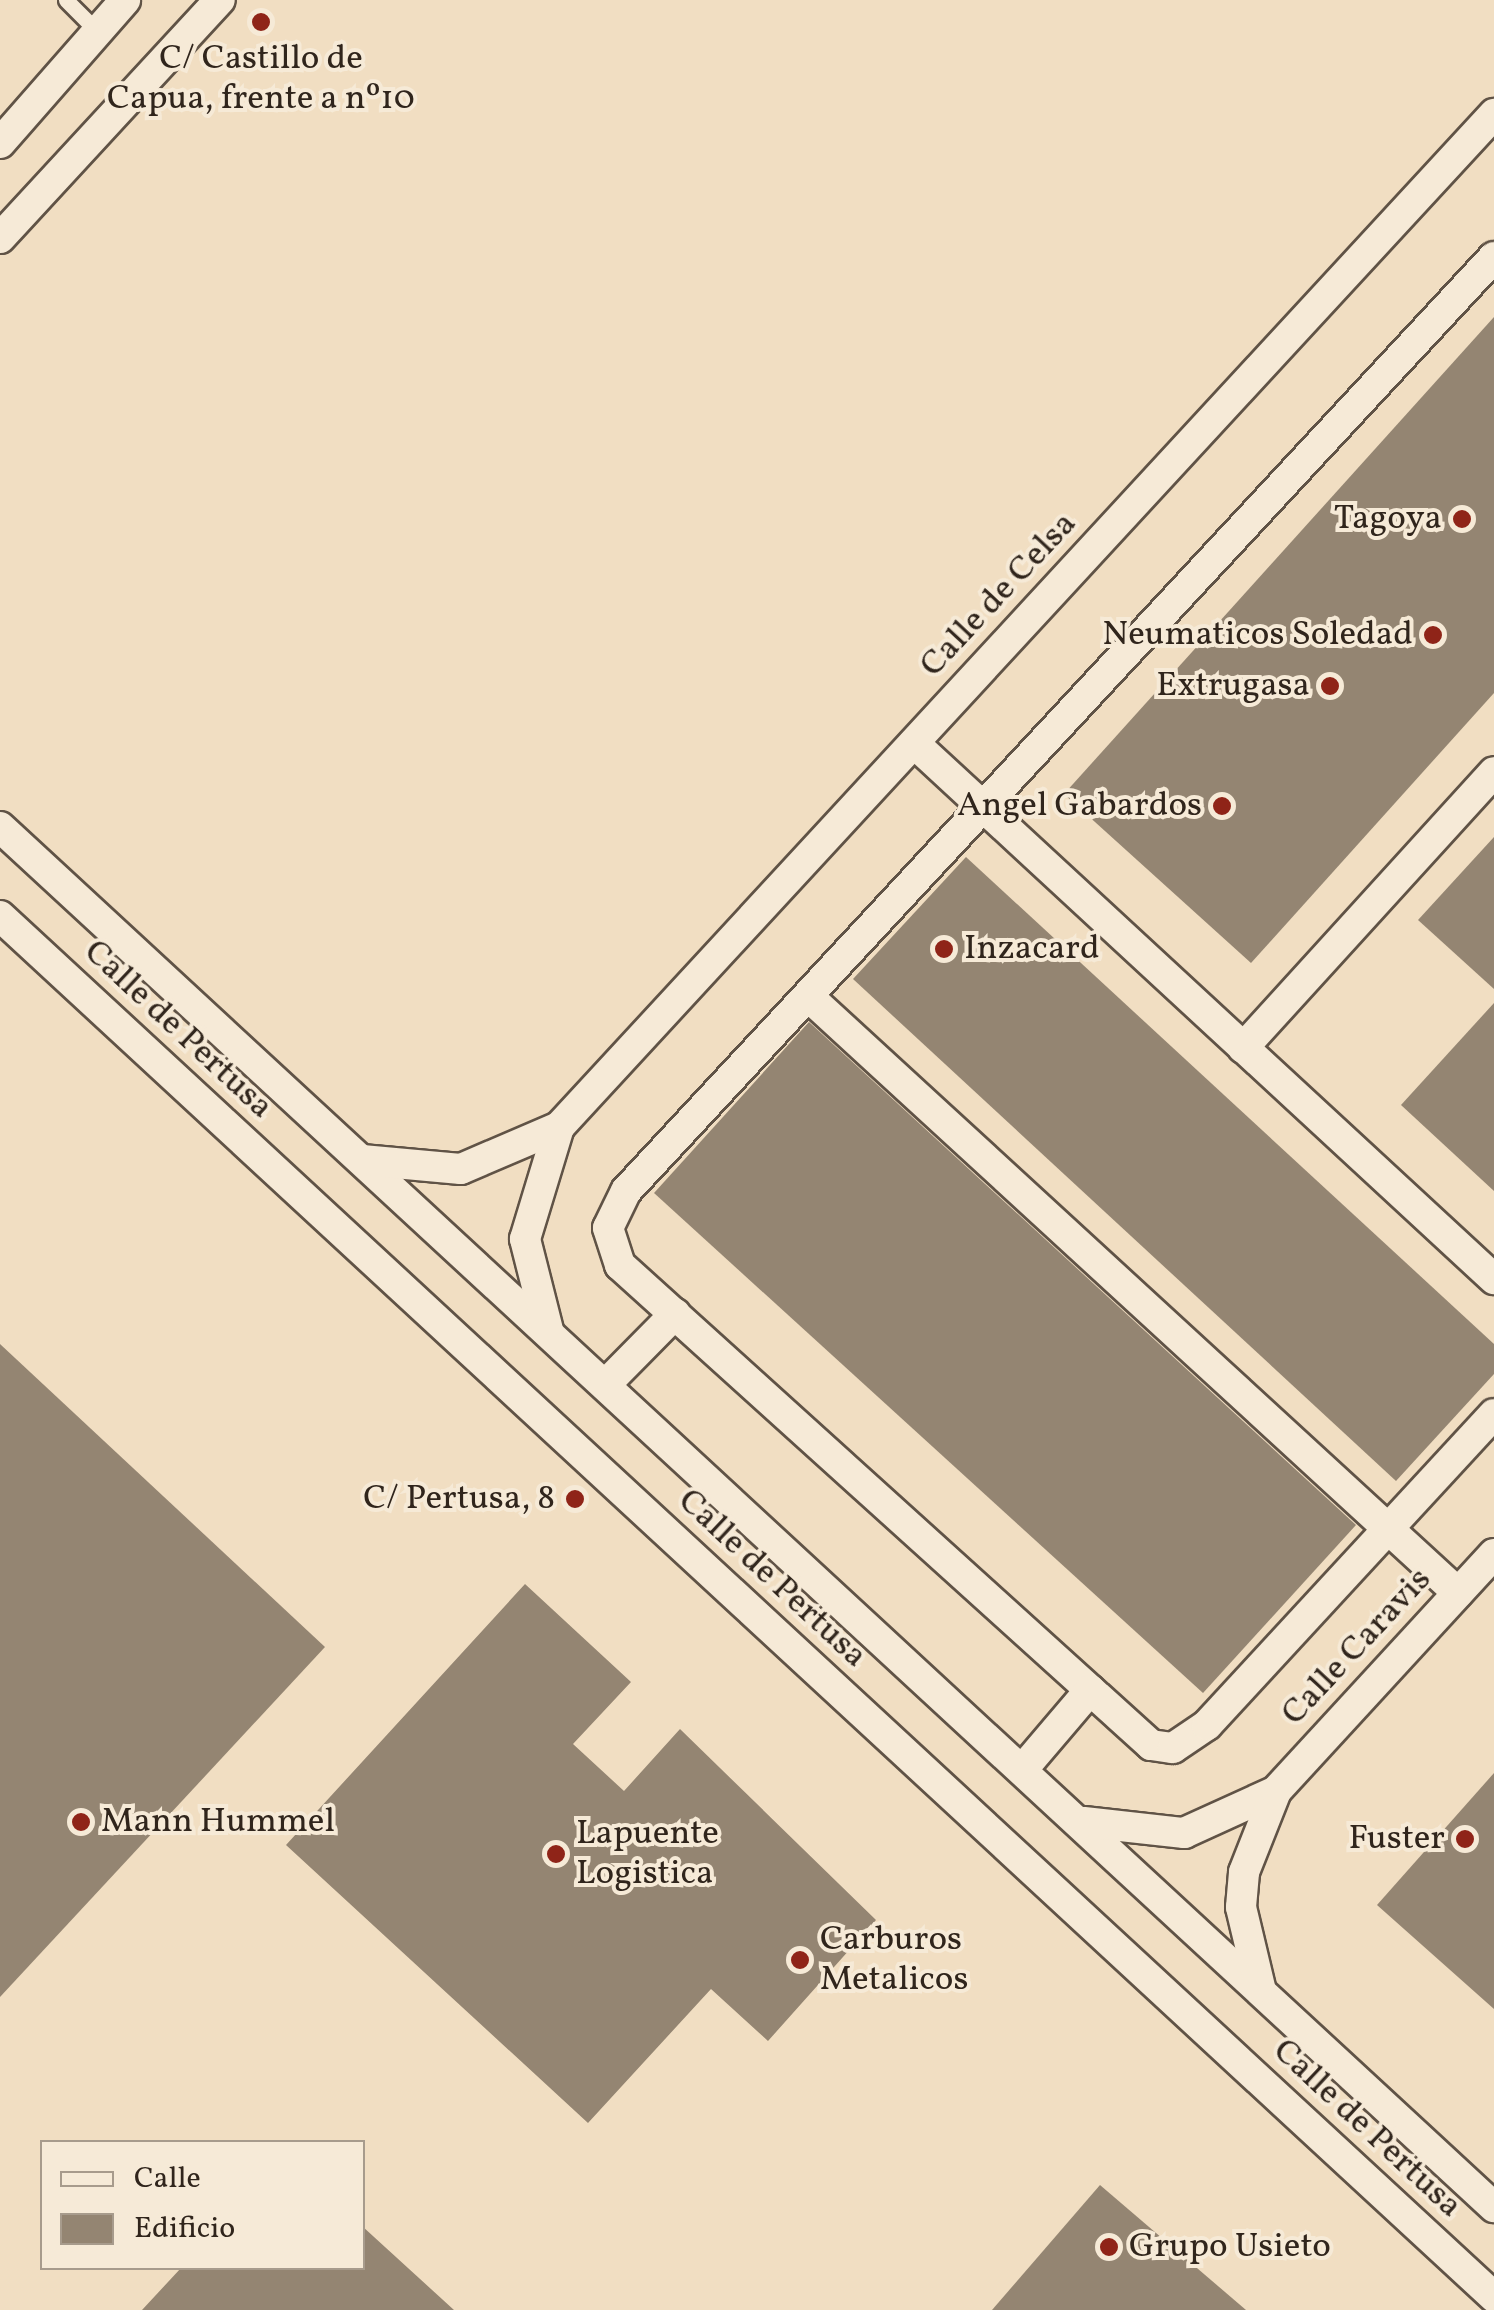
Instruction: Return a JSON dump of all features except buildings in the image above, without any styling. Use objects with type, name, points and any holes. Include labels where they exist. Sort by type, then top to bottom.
[{"type":"street","points":[[0,143],[126,0]]},
{"type":"street","points":[[0,238],[220,0]]},
{"type":"street","name":"Calle de Celsa","points":[[362,1160],[461,1169],[559,1126],[1494,114]]},
{"type":"street","points":[[1494,257],[983,811],[626,1190],[608,1228],[620,1265],[1151,1745],[1173,1748],[1207,1725],[1494,1414]]},
{"type":"street","points":[[914,743],[983,811],[1494,1279]]},
{"type":"street","points":[[1243,1048],[1494,772]]},
{"type":"street","name":"Calle de Pertusa","points":[[0,828],[1082,1822],[1494,2207]]},
{"type":"street","name":"Calle de Pertusa","points":[[0,916],[1494,2298]]},
{"type":"street","points":[[808,996],[1458,1593]]},
{"type":"street","name":"Calle de Celsa","points":[[549,1334],[525,1240],[559,1126]]},
{"type":"street","points":[[605,1385],[675,1314]]},
{"type":"street","name":"Calle Caravis","points":[[1260,1988],[1244,1872],[1276,1791],[1494,1554]]},
{"type":"street","points":[[1022,1770],[1090,1690]]},
{"type":"street","name":"Calle Caravis","points":[[1082,1822],[1184,1833],[1276,1791]]},
{"type":"lane","points":[[66,0],[97,31]]},
{"type":"place","name":"C/ Castillo de Capua, frente a nº10","points":[[261,22]]},
{"type":"place","name":"Tagoya","points":[[1462,519]]},
{"type":"place","name":"Neumaticos Soledad","points":[[1433,635]]},
{"type":"place","name":"Extrugasa","points":[[1330,686]]},
{"type":"place","name":"Angel Gabardos","points":[[1222,806]]},
{"type":"place","name":"Inzacard","points":[[944,949]]},
{"type":"place","name":"C/ Pertusa, 8","points":[[575,1499]]},
{"type":"place","name":"Mann Hummel","points":[[81,1822]]},
{"type":"place","name":"Fuster","points":[[1465,1839]]},
{"type":"place","name":"Lapuente Logistica","points":[[556,1854]]},
{"type":"place","name":"Carburos Metalicos","points":[[800,1960]]},
{"type":"place","name":"Grupo Usieto","points":[[1109,2247]]}]
